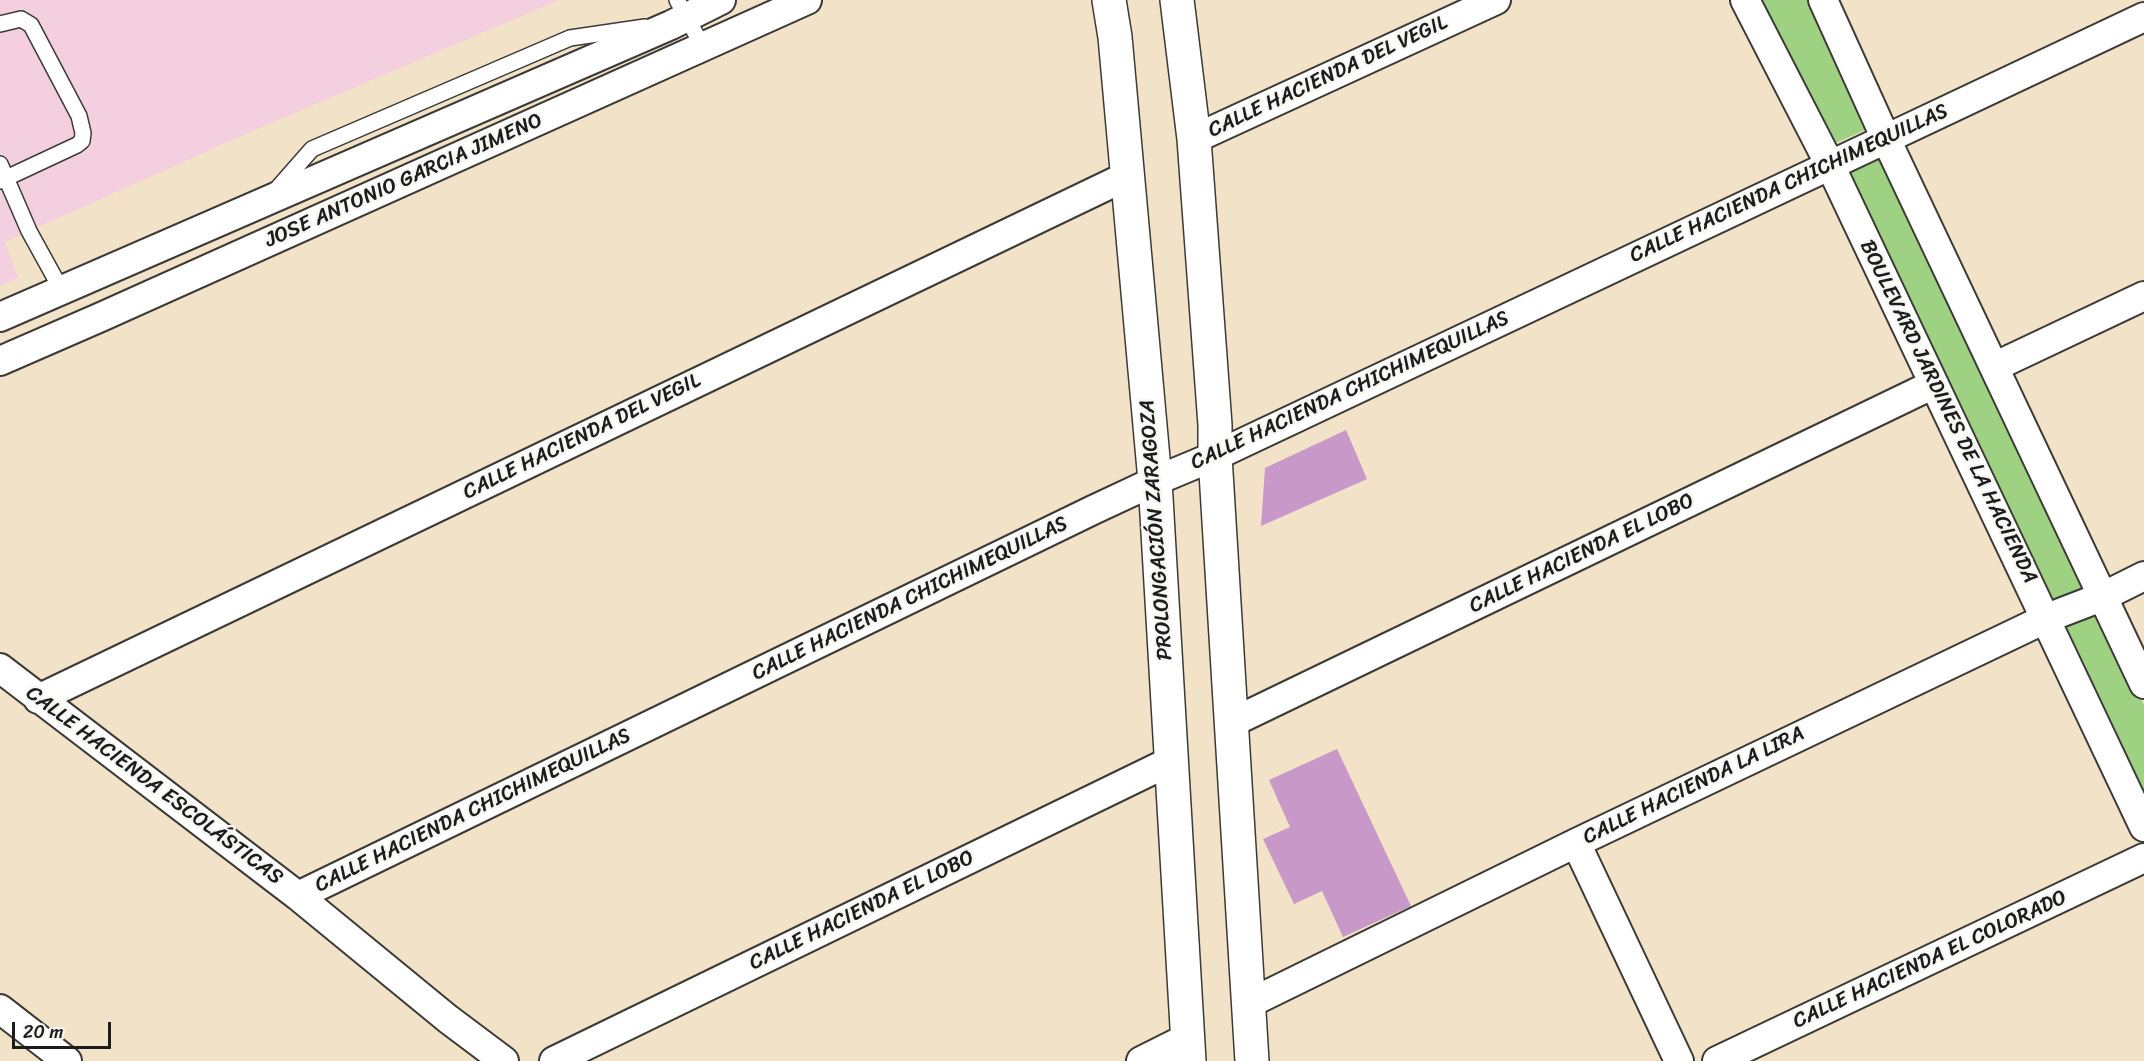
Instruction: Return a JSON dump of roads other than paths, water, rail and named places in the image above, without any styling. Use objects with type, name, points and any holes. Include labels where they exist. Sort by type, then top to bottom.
[{"type":"main road","name":"PROLONGACIÓN ZARAGOZA","points":[[1109,0],[1115,37],[1155,480],[1188,1049]]},
{"type":"main road","points":[[1177,0],[1194,139],[1215,425],[1215,456],[1252,1061]]},
{"type":"street","name":"JOSE ANTONIO GARCIA JIMENO","points":[[0,317],[268,200],[678,14],[721,0]]},
{"type":"street","name":"JOSE ANTONIO GARCIA JIMENO","points":[[0,361],[807,0]]},
{"type":"street","name":"CALLE HACIENDA DEL VEGIL","points":[[1194,139],[1496,0]]},
{"type":"street","name":"BOULEVARD JARDINES DE LA HACIENDA","points":[[1745,0],[1830,165],[2144,827]]},
{"type":"street","points":[[1823,0],[1886,139],[2144,684]]},
{"type":"street","name":"CALLE HACIENDA CHICHIMEQUILLAS","points":[[298,896],[1155,480],[1215,456],[2144,17]]},
{"type":"street","name":"CALLE HACIENDA DEL VEGIL","points":[[38,699],[1127,176]]},
{"type":"street","points":[[1994,367],[2144,296]]},
{"type":"street","name":"CALLE HACIENDA EL LOBO","points":[[1231,723],[1934,384]]},
{"type":"street","name":"CALLE HACIENDA LA LIRA","points":[[1248,1004],[1575,843],[2046,618],[2104,596],[2144,576]]},
{"type":"street","name":"CALLE HACIENDA ESCOLÁSTICAS","points":[[0,668],[298,896],[448,1019],[504,1061]]},
{"type":"street","name":"CALLE HACIENDA EL LOBO","points":[[554,1061],[1171,761]]},
{"type":"street","points":[[1575,843],[1679,1061]]},
{"type":"street","name":"CALLE HACIENDA EL COLORADO","points":[[1717,1061],[2144,858]]},
{"type":"street","points":[[0,1009],[67,1061]]},
{"type":"street","points":[[1141,1061],[1188,1049]]},
{"type":"lane","points":[[678,14],[703,47]]},
{"type":"lane","points":[[0,24],[21,19],[31,25],[79,116],[83,133],[82,141],[77,145],[3,180]]},
{"type":"lane","points":[[0,164],[3,180],[62,291]]}]
